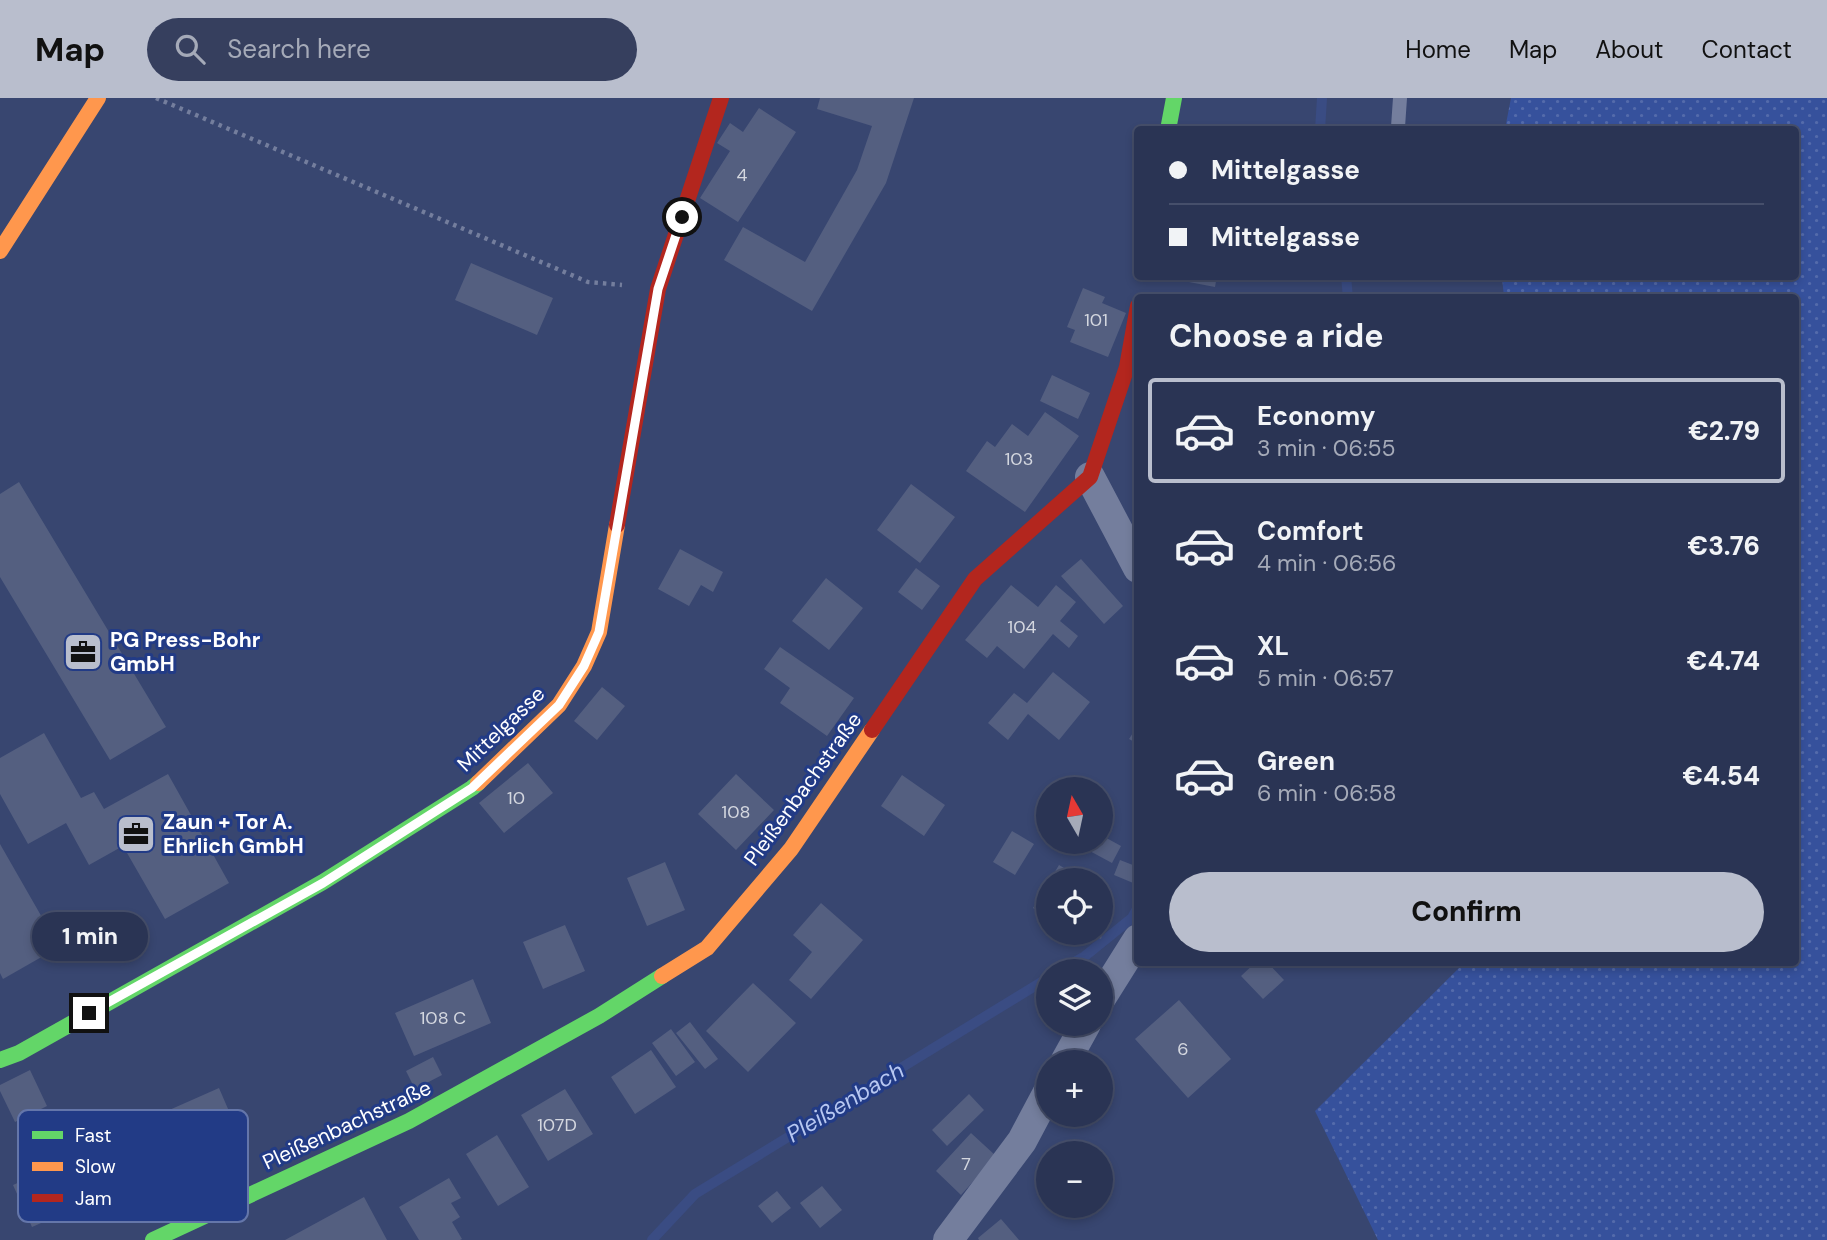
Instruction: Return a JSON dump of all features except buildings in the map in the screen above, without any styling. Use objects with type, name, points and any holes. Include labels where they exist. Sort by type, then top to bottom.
[{"type":"street","points":[[0,251],[98,98]]},
{"type":"street","name":"Mittelgasse","points":[[0,1060],[19,1053],[68,1026],[358,861],[472,788],[559,705],[584,666],[599,632],[658,289],[721,98]]},
{"type":"street","points":[[1169,126],[1174,98]]},
{"type":"street","name":"Pleißenbachstraße","points":[[248,1195],[409,1121],[599,1016],[707,948],[791,849],[975,579],[1090,477],[1127,367],[1134,328]]},
{"type":"street","points":[[1090,477],[1134,560]]},
{"type":"street","points":[[1113,980],[1134,945]]},
{"type":"street","points":[[948,1240],[1021,1141],[1036,1114]]},
{"type":"street","name":"Pleißenbachstraße","points":[[153,1240],[189,1222]]},
{"type":"lane","points":[[1398,126],[1400,98]]},
{"type":"path","points":[[156,98],[588,282],[658,289]]},
{"type":"shaded area","points":[[1511,98],[1827,98],[1827,1240],[1378,1240],[1315,1111],[1461,966],[1799,966],[1799,294],[1504,294],[1502,280],[1799,280],[1799,126],[1506,126]]},
{"type":"waterway","name":"Pleißenbach","points":[[1320,126],[1322,98]]},
{"type":"waterway","name":"Pleißenbach","points":[[1346,280],[1348,294]]},
{"type":"waterway","name":"Pleißenbach","points":[[1080,959],[1134,914]]},
{"type":"waterway","name":"Pleißenbach","points":[[652,1240],[695,1194],[1036,985]]},
{"type":"traffic: fast","points":[[1169,126],[1174,98]]},
{"type":"traffic: fast","points":[[0,1060],[19,1053],[323,882],[478,783]]},
{"type":"traffic: fast","points":[[248,1196],[409,1121],[599,1016],[662,976]]},
{"type":"traffic: fast","points":[[153,1240],[192,1222]]},
{"type":"traffic: slow","points":[[0,251],[98,98]]},
{"type":"traffic: slow","points":[[478,783],[559,705],[584,666],[599,632],[617,525]]},
{"type":"traffic: slow","points":[[662,976],[707,948],[791,849],[872,730]]},
{"type":"traffic: jam","points":[[617,525],[658,289],[721,98]]},
{"type":"traffic: jam","points":[[872,730],[975,579],[1090,477],[1127,367],[1134,328]]},
{"type":"place","name":"PG Press-Bohr GmbH","points":[[83,652]]},
{"type":"place","name":"Zaun + Tor A. Ehrlich GmbH","points":[[136,834]]},
{"type":"route","points":[[89,1013],[323,883],[472,788],[559,705],[584,666],[599,632],[658,289],[682,217]]}]
